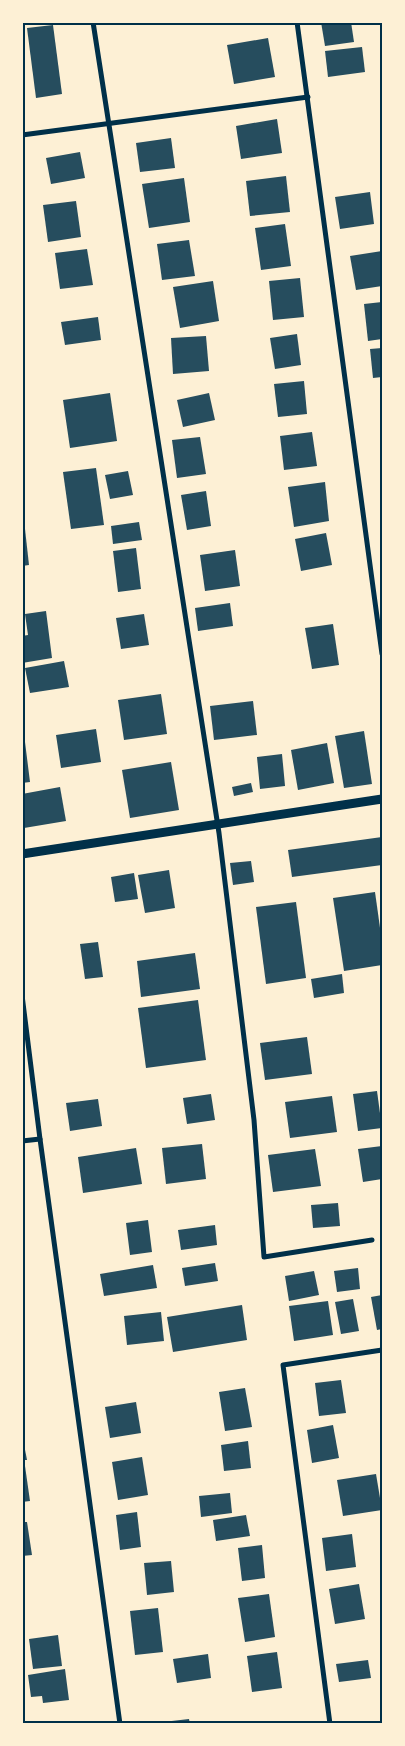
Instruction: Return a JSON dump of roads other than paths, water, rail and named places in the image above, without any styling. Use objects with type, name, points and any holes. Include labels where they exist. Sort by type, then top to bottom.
[{"type":"street","points":[[93,22],[217,824],[254,1120],[264,1257],[372,1240]]},
{"type":"street","points":[[297,22],[382,654]]},
{"type":"street","points":[[22,135],[308,97]]},
{"type":"street","points":[[22,854],[382,799]]},
{"type":"street","points":[[22,995],[120,1724]]},
{"type":"street","points":[[22,1141],[40,1138]]},
{"type":"street","points":[[330,1724],[283,1366],[382,1350]]}]
